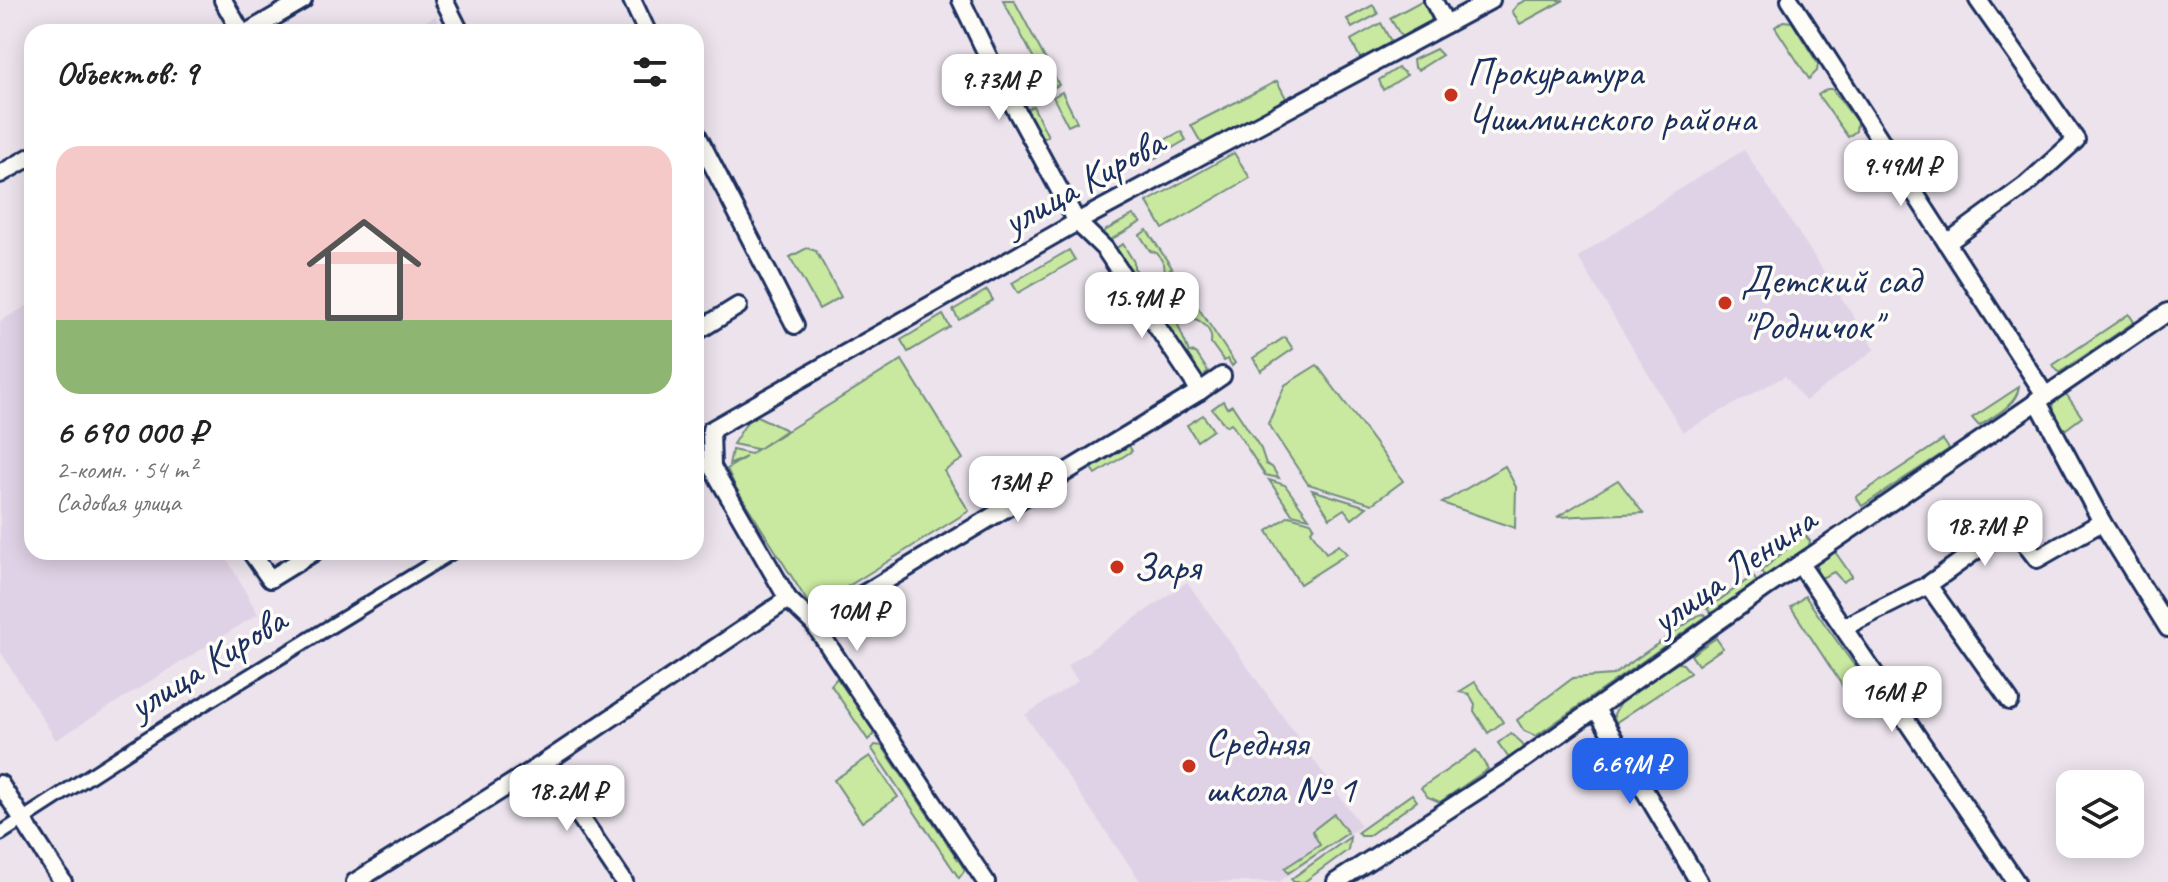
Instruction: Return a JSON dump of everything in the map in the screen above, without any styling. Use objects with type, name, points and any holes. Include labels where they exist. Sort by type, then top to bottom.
[{"type":"street","points":[[223,0],[236,24]]},
{"type":"street","points":[[262,24],[303,0]]},
{"type":"street","points":[[444,0],[456,24]]},
{"type":"street","points":[[632,0],[643,24]]},
{"type":"street","points":[[961,0],[998,77],[1077,222],[1105,249],[1200,391]]},
{"type":"street","points":[[1433,0],[1446,24]]},
{"type":"street","name":"улица Кирова","points":[[788,599],[712,467],[711,430],[1077,222],[1491,0]]},
{"type":"street","points":[[1790,0],[1947,243],[2041,398],[2102,522],[2168,628]]},
{"type":"street","points":[[1947,243],[2026,185],[2076,140],[1978,0]]},
{"type":"street","points":[[704,149],[795,325]]},
{"type":"street","points":[[0,174],[24,160]]},
{"type":"street","points":[[704,327],[738,306]]},
{"type":"street","name":"улица Ленина","points":[[1336,882],[1506,772],[1800,564],[2168,312]]},
{"type":"street","points":[[814,624],[1222,376]]},
{"type":"street","points":[[1844,627],[1928,585],[2011,525],[2037,559],[2102,522]]},
{"type":"street","points":[[257,560],[270,579],[301,560]]},
{"type":"street","name":"улица Кирова","points":[[0,834],[439,560]]},
{"type":"street","points":[[1800,564],[2016,882]]},
{"type":"street","points":[[1928,585],[2010,701]]},
{"type":"street","points":[[355,882],[544,763],[788,599],[814,624],[986,882]]},
{"type":"street","points":[[1596,709],[1699,882]]},
{"type":"street","points":[[544,763],[624,882]]},
{"type":"street","points":[[0,784],[63,882]]},
{"type":"shaded area","points":[[435,16],[440,24],[421,24]]},
{"type":"shaded area","name":"Детский сад \"Родничок\"","points":[[1744,150],[1875,349],[1805,401],[1785,376],[1683,432],[1578,257]]},
{"type":"shaded area","points":[[24,308],[24,560],[228,560],[258,614],[56,740],[0,651],[0,321]]},
{"type":"shaded area","name":"Средняя школа № 1","points":[[1187,582],[1361,826],[1279,882],[1141,882],[1025,715],[1078,681],[1067,666]]},
{"type":"green space","points":[[1003,0],[1014,0],[1059,85],[1050,89]]},
{"type":"green space","points":[[1423,0],[1432,16],[1430,26],[1404,41],[1390,18]]},
{"type":"green space","points":[[1526,0],[1564,0],[1520,24],[1512,11]]},
{"type":"green space","points":[[1373,5],[1378,14],[1352,28],[1347,19]]},
{"type":"green space","points":[[1783,21],[1792,22],[1818,64],[1817,71],[1809,79],[1775,27]]},
{"type":"green space","points":[[1381,23],[1394,47],[1364,61],[1351,40]]},
{"type":"green space","points":[[1436,49],[1442,55],[1418,70],[1414,67],[1413,60]]},
{"type":"green space","points":[[1398,68],[1407,75],[1383,90],[1379,80]]},
{"type":"green space","points":[[1277,81],[1286,98],[1284,105],[1208,146],[1200,141],[1191,125]]},
{"type":"green space","points":[[1832,89],[1857,122],[1856,131],[1848,137],[1818,95]]},
{"type":"green space","points":[[1062,92],[1077,122],[1068,126],[1053,97]]},
{"type":"green space","points":[[1033,106],[1048,136],[1039,141],[1024,111]]},
{"type":"green space","points":[[1181,131],[1186,140],[1150,161],[1145,151]]},
{"type":"green space","points":[[1234,153],[1250,178],[1163,229],[1147,202]]},
{"type":"green space","points":[[1133,215],[1141,222],[1105,243],[1103,232]]},
{"type":"green space","points":[[1147,230],[1172,268],[1165,272],[1157,253],[1150,251],[1140,235]]},
{"type":"green space","points":[[1123,244],[1134,262],[1134,268],[1149,283],[1142,287],[1121,256],[1116,258],[1108,252]]},
{"type":"green space","points":[[807,248],[816,251],[841,297],[819,309],[790,257]]},
{"type":"green space","points":[[1069,250],[1075,260],[1018,293],[1012,283]]},
{"type":"green space","points":[[1173,270],[1235,363],[1232,366],[1228,359],[1224,361],[1211,343],[1208,328],[1195,319],[1167,275]]},
{"type":"green space","points":[[1150,286],[1178,325],[1189,352],[1196,353],[1208,371],[1205,374],[1208,380],[1197,386],[1154,314],[1158,310],[1144,290]]},
{"type":"green space","points":[[987,290],[993,300],[959,320],[953,310]]},
{"type":"green space","points":[[2129,314],[2134,322],[2059,373],[2053,365]]},
{"type":"green space","points":[[943,315],[950,327],[908,352],[901,340]]},
{"type":"green space","points":[[1285,337],[1293,349],[1261,371],[1253,358]]},
{"type":"green space","points":[[902,360],[963,459],[944,471],[969,511],[834,595],[834,605],[812,609],[727,469],[746,457],[729,465],[732,450],[751,454],[757,449],[733,444],[747,422],[757,416],[786,430],[758,449]]},
{"type":"green space","points":[[1317,365],[1403,481],[1372,504],[1308,484],[1268,424],[1285,385]]},
{"type":"green space","points":[[2019,387],[2009,405],[1979,426],[1972,418]]},
{"type":"green space","points":[[2064,391],[2082,417],[2066,429],[2057,424],[2052,402]]},
{"type":"green space","points":[[1223,401],[1227,408],[1232,405],[1261,449],[1266,464],[1279,478],[1265,475],[1231,423],[1226,426],[1212,409]]},
{"type":"green space","points":[[1203,415],[1213,430],[1197,441],[1187,425]]},
{"type":"green space","points":[[1943,440],[1949,449],[1862,506],[1856,497]]},
{"type":"green space","points":[[1128,444],[1132,451],[1096,474],[1092,468]]},
{"type":"green space","points":[[1505,466],[1516,487],[1515,528],[1442,503]]},
{"type":"green space","points":[[1269,480],[1285,485],[1309,518],[1292,514]]},
{"type":"green space","points":[[1618,480],[1643,513],[1557,517]]},
{"type":"green space","points":[[1312,490],[1367,507],[1352,519],[1344,509],[1330,518]]},
{"type":"green space","points":[[1289,516],[1311,522],[1314,527],[1311,531],[1326,553],[1339,545],[1347,554],[1300,584],[1267,531]]},
{"type":"green space","points":[[1804,534],[1810,541],[1809,546],[1765,576],[1761,571]]},
{"type":"green space","points":[[1833,549],[1852,576],[1843,582],[1834,572],[1821,578],[1817,574],[1817,561]]},
{"type":"green space","points":[[1753,576],[1757,582],[1711,613],[1707,609]]},
{"type":"green space","points":[[1805,596],[1873,692],[1855,705],[1791,607]]},
{"type":"green space","points":[[1703,614],[1707,616],[1536,736],[1524,731],[1517,720],[1573,678],[1613,675]]},
{"type":"green space","points":[[1716,638],[1723,648],[1698,665],[1691,655]]},
{"type":"green space","points":[[1678,663],[1683,664],[1690,673],[1615,723],[1614,714],[1621,701]]},
{"type":"green space","points":[[837,678],[873,730],[868,740],[831,685]]},
{"type":"green space","points":[[1475,682],[1503,722],[1488,733],[1474,711],[1475,704],[1469,694],[1459,692]]},
{"type":"green space","points":[[1511,733],[1521,742],[1524,752],[1511,761],[1498,743]]},
{"type":"green space","points":[[875,745],[882,746],[965,870],[959,878],[872,749]]},
{"type":"green space","points":[[1476,750],[1488,769],[1440,802],[1428,797],[1421,788]]},
{"type":"green space","points":[[870,756],[898,797],[862,822],[834,780]]},
{"type":"green space","points":[[1412,794],[1417,801],[1368,836],[1361,836],[1358,832]]},
{"type":"green space","points":[[1334,814],[1348,833],[1288,873],[1285,868],[1320,845],[1312,831]]},
{"type":"green space","points":[[1350,837],[1348,850],[1304,882],[1291,879]]},
{"type":"place","name":"Прокуратура Чишминского района","points":[[1451,95]]},
{"type":"place","name":"Детский сад \"Родничок\"","points":[[1725,303]]},
{"type":"place","name":"Заря","points":[[1117,567]]},
{"type":"place","name":"Средняя школа № 1","points":[[1189,766]]}]
